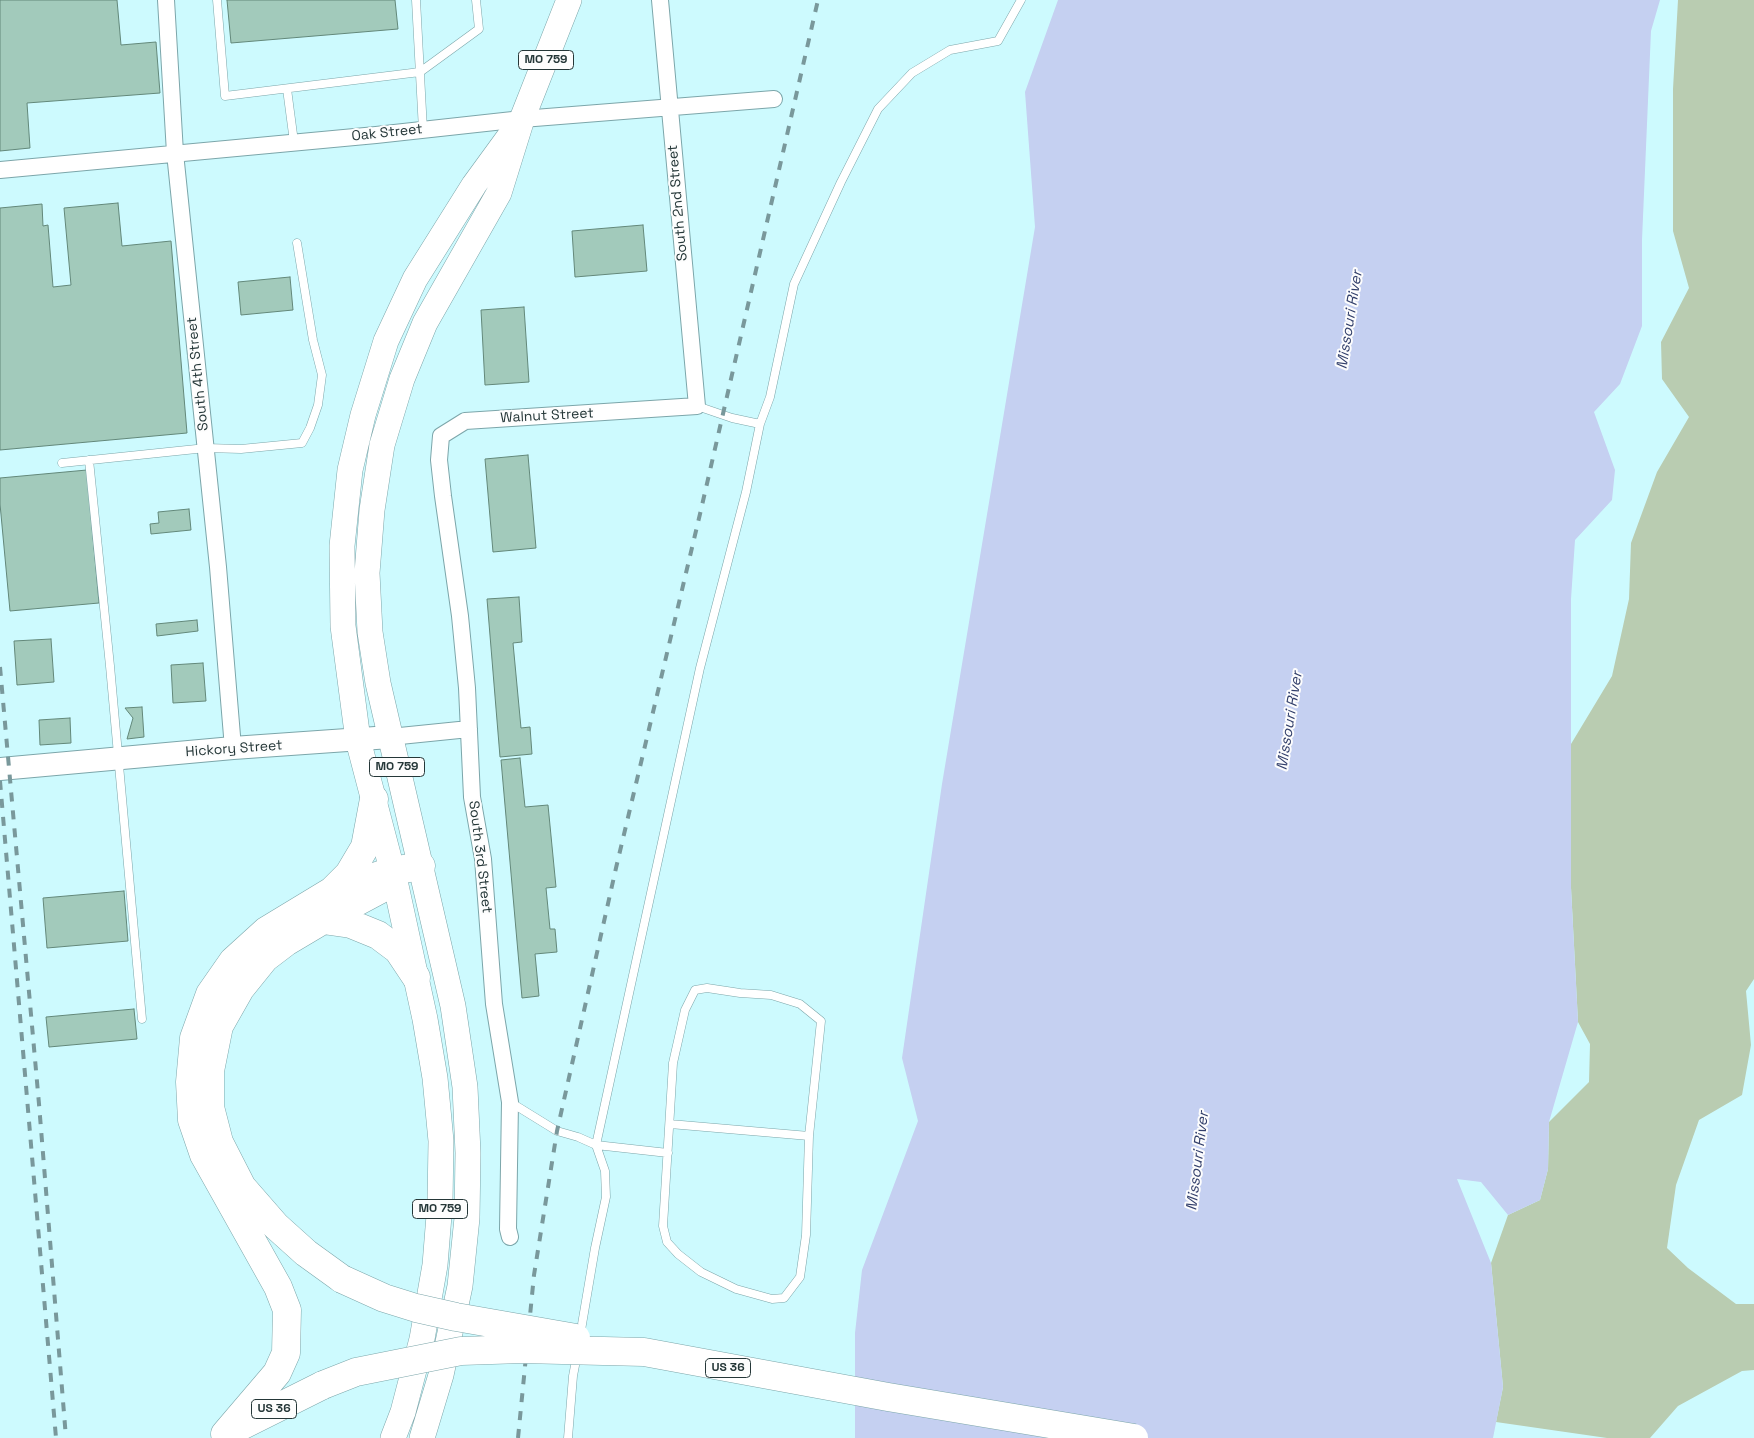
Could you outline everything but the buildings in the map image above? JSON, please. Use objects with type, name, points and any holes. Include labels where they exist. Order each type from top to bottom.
[{"type":"highway","points":[[221,1436],[277,1373],[286,1353],[287,1310],[278,1287],[204,1156],[192,1120],[190,1082],[194,1038],[210,994],[233,961],[266,931],[332,891],[349,874],[365,847],[374,799]]},
{"type":"highway","points":[[332,891],[394,876],[421,866]]},
{"type":"highway","points":[[394,876],[286,942],[265,958],[240,989],[219,1026],[210,1071],[210,1107],[219,1142],[242,1187],[276,1226],[306,1253],[342,1279],[384,1298],[416,1308],[456,1317],[544,1331],[644,1352]]},
{"type":"highway","points":[[323,920],[351,924],[378,935],[398,950],[416,977]]},
{"type":"highway","name":"US 36","points":[[221,1436],[323,1385],[356,1372],[461,1351],[522,1349],[644,1352],[1134,1438]]},
{"type":"main road","name":"MO 759","points":[[422,1438],[441,1375],[460,1286],[467,1218],[468,1153],[465,1087],[453,1006],[378,683],[370,632],[367,573],[372,510],[382,445],[402,379],[425,323],[499,193],[522,119],[569,0]]},
{"type":"main road","name":"MO 759","points":[[393,1438],[403,1412],[422,1339],[435,1265],[442,1141],[435,1078],[416,977],[394,876],[358,740],[343,626],[342,546],[350,470],[363,415],[386,342],[415,279],[474,185],[522,119]]},
{"type":"street","name":"South 4th Street","points":[[166,0],[175,153],[218,567],[233,748]]},
{"type":"street","name":"South 2nd Street","points":[[660,0],[697,406]]},
{"type":"street","name":"Oak Street","points":[[0,170],[522,119],[774,99]]},
{"type":"street","name":"Walnut Street","points":[[441,477],[441,436],[465,421],[697,406]]},
{"type":"street","name":"South 3rd Street","points":[[441,477],[449,550],[460,616],[467,688],[472,797],[483,859],[494,1004],[510,1102],[508,1229],[510,1237]]},
{"type":"street","name":"Hickory Street","points":[[0,769],[233,748],[358,740],[469,729]]},
{"type":"lane","points":[[218,0],[225,96],[420,72],[478,29],[476,0]]},
{"type":"lane","points":[[416,0],[423,130]]},
{"type":"lane","points":[[568,1438],[573,1376],[595,1248],[606,1197],[605,1171],[596,1145],[700,668],[746,492],[760,424],[770,397],[794,284],[841,182],[878,109],[912,73],[950,50],[998,41],[1020,0]]},
{"type":"lane","points":[[286,89],[294,142]]},
{"type":"lane","points":[[62,463],[206,448],[240,449],[302,443],[310,428],[318,405],[322,375],[313,340],[297,242]]},
{"type":"lane","points":[[697,406],[732,418],[760,424]]},
{"type":"lane","points":[[89,460],[119,758],[142,1019]]},
{"type":"lane","points":[[707,988],[740,994],[771,995],[800,1004],[821,1021],[809,1136],[806,1235],[800,1277],[784,1298],[772,1299],[736,1289],[701,1272],[678,1254],[667,1242],[663,1226],[673,1063],[685,1010],[695,990],[707,988]]},
{"type":"lane","points":[[510,1102],[557,1131],[596,1145],[668,1153]]},
{"type":"lane","points":[[670,1124],[809,1136]]},
{"type":"green space","points":[[1678,0],[1754,0],[1754,979],[1746,991],[1751,1045],[1742,1095],[1699,1120],[1676,1185],[1667,1248],[1688,1268],[1736,1304],[1754,1304],[1754,1370],[1742,1371],[1678,1406],[1650,1438],[1607,1438],[1496,1422],[1503,1387],[1491,1263],[1508,1215],[1540,1200],[1548,1169],[1549,1122],[1589,1082],[1590,1044],[1578,1022],[1571,888],[1571,744],[1612,676],[1629,599],[1631,543],[1657,472],[1689,417],[1662,379],[1661,342],[1689,288],[1673,231],[1673,89]]},
{"type":"water","name":"Missouri River","points":[[1058,0],[1660,0],[1651,31],[1642,240],[1642,326],[1620,384],[1594,412],[1615,470],[1612,500],[1575,540],[1571,599],[1571,888],[1578,1022],[1549,1122],[1548,1169],[1540,1200],[1508,1215],[1481,1182],[1457,1179],[1491,1263],[1503,1387],[1493,1438],[855,1438],[855,1333],[862,1270],[918,1121],[902,1058],[942,784],[1035,227],[1025,92]]},
{"type":"railway","points":[[518,1438],[534,1275],[557,1131],[616,868],[700,514],[818,0]]},
{"type":"railway","points":[[0,667],[39,1104],[66,1438]]},
{"type":"railway","points":[[0,781],[56,1438]]}]
